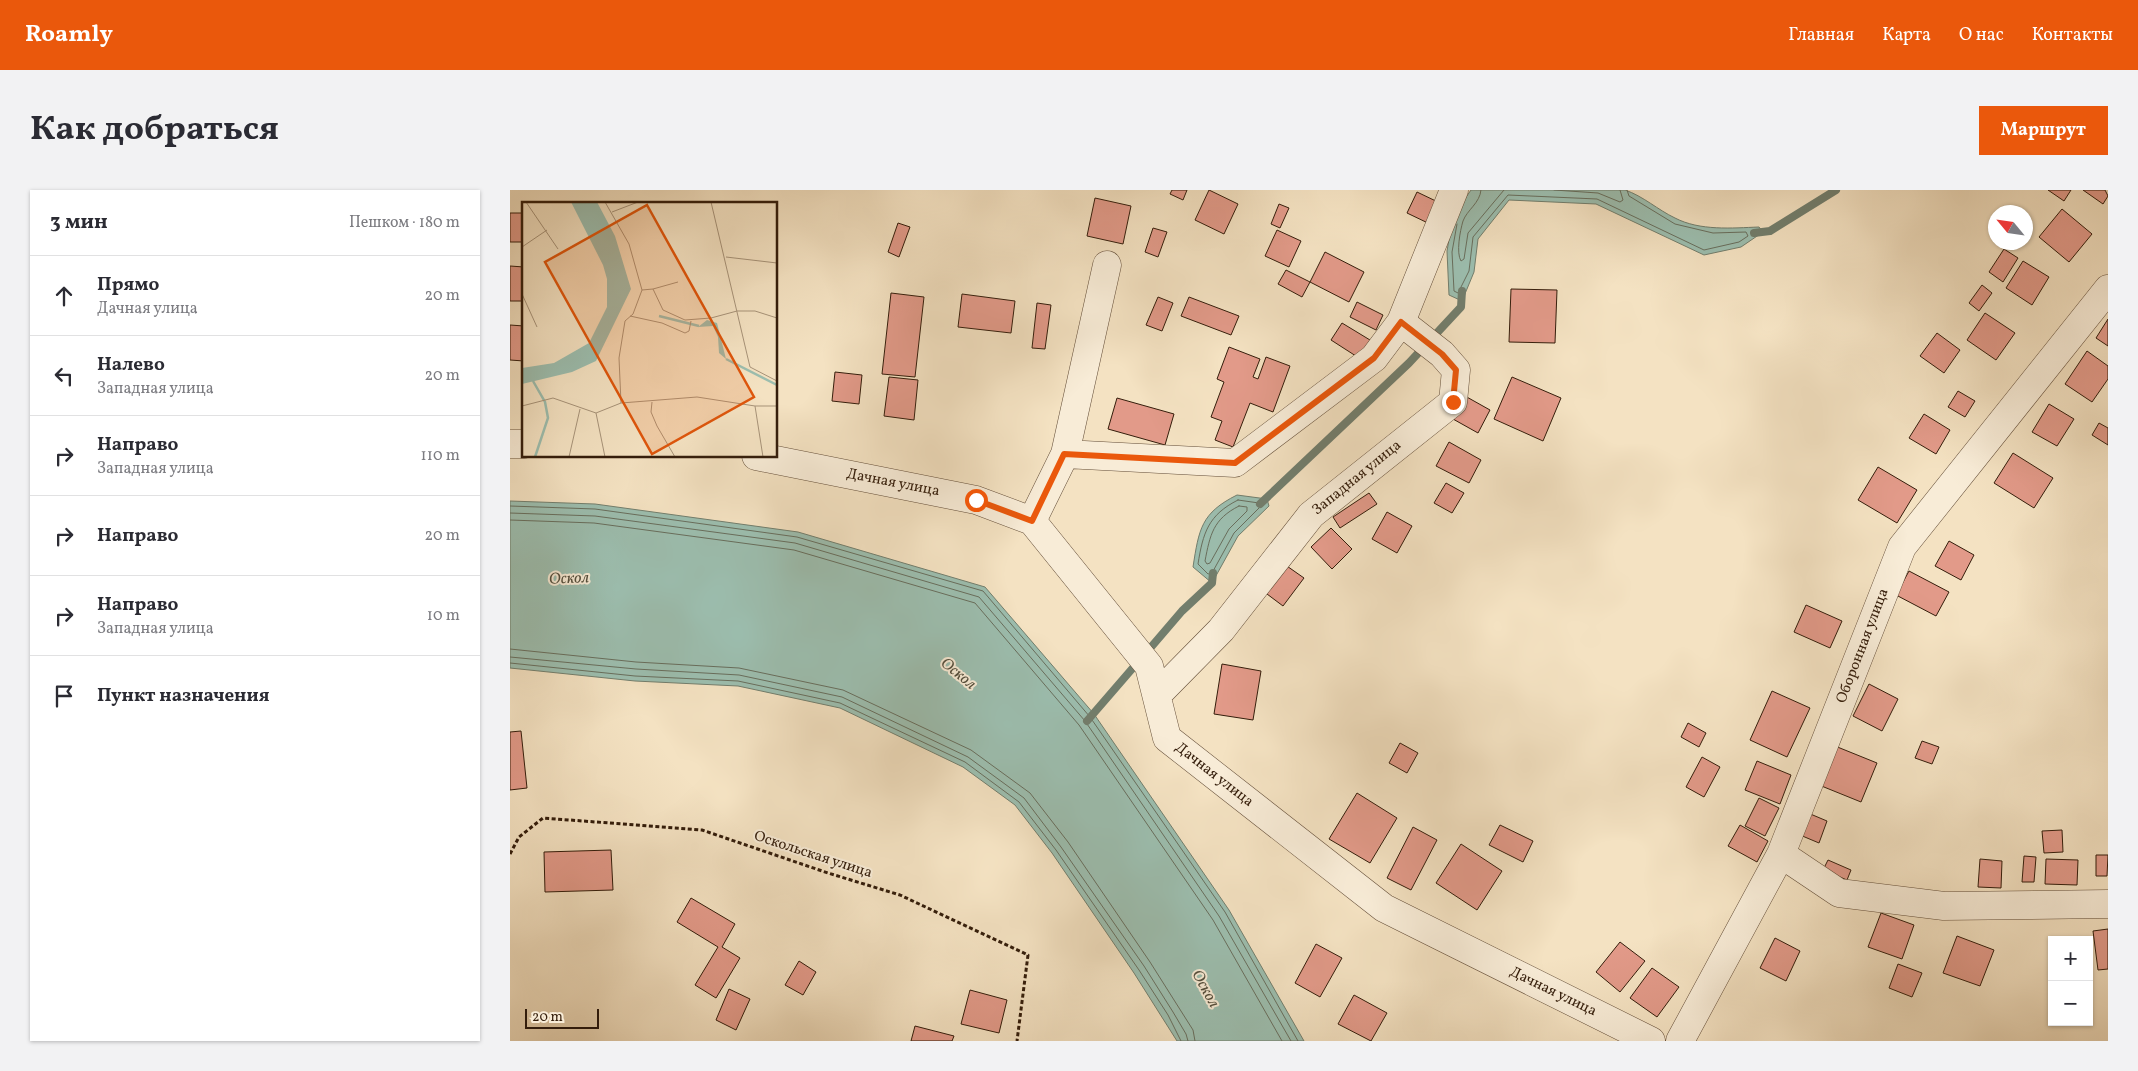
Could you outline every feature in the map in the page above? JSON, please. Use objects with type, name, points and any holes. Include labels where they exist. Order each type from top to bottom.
[{"type":"street","points":[[1064,454],[1235,463],[1410,331],[1454,190]]},
{"type":"street","points":[[1032,521],[1064,454],[1107,265]]},
{"type":"street","name":"Оборонная улица","points":[[1680,1041],[1781,854],[1902,547],[2108,289]]},
{"type":"street","name":"Западная улица","points":[[1158,694],[1221,630],[1311,515],[1453,402],[1456,370],[1442,354],[1410,331]]},
{"type":"street","name":"Дачная улица","points":[[766,458],[976,500],[1032,521],[1141,656],[1158,694],[1167,738],[1384,908],[1652,1041]]},
{"type":"street","points":[[1781,854],[1838,893],[1944,906],[2108,904]]},
{"type":"path","name":"Оскольская улица","points":[[510,854],[519,836],[543,818],[702,830],[828,874],[900,895],[1028,954],[1016,1041]]},
{"type":"water","points":[[1471,190],[1625,190],[1685,222],[1716,228],[1759,227],[1763,232],[1741,247],[1704,255],[1596,204],[1509,200],[1478,239],[1474,272],[1462,301],[1449,295],[1447,251],[1453,216]]},
{"type":"water","points":[[1237,495],[1267,499],[1269,506],[1238,536],[1212,583],[1193,567],[1197,542],[1204,523],[1209,516],[1216,508]]},
{"type":"water","name":"Оскол","points":[[510,501],[595,504],[798,532],[985,587],[1094,714],[1229,910],[1304,1041],[1177,1041],[1134,973],[1052,853],[1015,805],[963,767],[840,708],[738,686],[635,681],[510,668]]},
{"type":"building","points":[[1172,190],[1187,190],[1183,200],[1170,194]]},
{"type":"building","points":[[1209,190],[1238,204],[1224,234],[1195,220]]},
{"type":"building","points":[[2048,190],[2071,190],[2064,201]]},
{"type":"building","points":[[2083,190],[2105,190],[2108,196],[2103,204]]},
{"type":"building","points":[[1417,192],[1440,203],[1430,224],[1407,213]]},
{"type":"building","points":[[1095,198],[1131,206],[1123,244],[1087,236]]},
{"type":"building","points":[[1279,204],[1289,208],[1280,228],[1271,224]]},
{"type":"building","points":[[2062,209],[2092,234],[2069,262],[2039,237]]},
{"type":"building","points":[[510,213],[522,213],[522,242],[510,242]]},
{"type":"building","points":[[898,223],[910,227],[899,257],[888,252]]},
{"type":"building","points":[[1153,228],[1167,232],[1158,257],[1145,252]]},
{"type":"building","points":[[1277,230],[1301,241],[1289,267],[1265,256]]},
{"type":"building","points":[[2003,250],[2018,258],[2003,282],[1989,272]]},
{"type":"building","points":[[1325,252],[1364,272],[1349,302],[1310,282]]},
{"type":"building","points":[[2023,261],[2049,277],[2032,305],[2006,288]]},
{"type":"building","points":[[510,266],[522,267],[522,301],[510,301]]},
{"type":"building","points":[[1286,270],[1310,282],[1302,297],[1278,284]]},
{"type":"building","points":[[1982,285],[1992,293],[1979,311],[1969,303]]},
{"type":"building","points":[[1511,289],[1557,290],[1555,343],[1509,342]]},
{"type":"building","points":[[891,293],[924,297],[915,377],[882,374]]},
{"type":"building","points":[[962,294],[1015,301],[1011,333],[958,327]]},
{"type":"building","points":[[1158,297],[1173,303],[1162,331],[1146,325]]},
{"type":"building","points":[[1189,297],[1239,316],[1231,335],[1181,316]]},
{"type":"building","points":[[1357,302],[1383,315],[1376,330],[1350,317]]},
{"type":"building","points":[[1037,303],[1051,305],[1045,349],[1032,348]]},
{"type":"building","points":[[1985,313],[2015,333],[1996,360],[1967,340]]},
{"type":"building","points":[[2108,319],[2108,346],[2096,338]]},
{"type":"building","points":[[1342,323],[1370,340],[1359,358],[1331,340]]},
{"type":"building","points":[[510,325],[522,326],[522,361],[510,360]]},
{"type":"building","points":[[1937,333],[1960,350],[1944,373],[1920,356]]},
{"type":"building","points":[[1229,347],[1260,359],[1253,377],[1258,379],[1266,357],[1290,366],[1273,412],[1250,403],[1233,447],[1215,440],[1222,421],[1211,417],[1224,382],[1217,379]]},
{"type":"building","points":[[2087,351],[2108,366],[2108,379],[2092,402],[2065,384]]},
{"type":"building","points":[[835,372],[862,375],[859,404],[832,401]]},
{"type":"building","points":[[889,377],[918,380],[914,420],[884,416]]},
{"type":"building","points":[[1512,377],[1561,398],[1543,441],[1494,419]]},
{"type":"building","points":[[1958,391],[1975,401],[1965,417],[1948,407]]},
{"type":"building","points":[[1465,396],[1490,410],[1478,433],[1453,419]]},
{"type":"building","points":[[1117,398],[1174,414],[1165,445],[1108,429]]},
{"type":"building","points":[[2049,404],[2074,419],[2057,446],[2032,432]]},
{"type":"building","points":[[1924,414],[1950,430],[1936,454],[1909,438]]},
{"type":"building","points":[[2099,423],[2108,428],[2108,445],[2092,435]]},
{"type":"building","points":[[1449,442],[1481,460],[1469,483],[1436,466]]},
{"type":"building","points":[[2013,453],[2053,478],[2034,508],[1994,483]]},
{"type":"building","points":[[1878,467],[1917,490],[1897,523],[1858,500]]},
{"type":"building","points":[[1446,483],[1464,493],[1452,513],[1434,503]]},
{"type":"building","points":[[1369,493],[1377,504],[1340,528],[1333,517]]},
{"type":"building","points":[[1387,512],[1412,526],[1397,553],[1372,539]]},
{"type":"building","points":[[1331,528],[1352,549],[1332,569],[1311,547]]},
{"type":"building","points":[[1949,541],[1974,555],[1961,580],[1935,566]]},
{"type":"building","points":[[1284,564],[1304,578],[1283,606],[1263,591]]},
{"type":"building","points":[[1909,571],[1949,592],[1936,616],[1896,595]]},
{"type":"building","points":[[1806,605],[1842,621],[1830,648],[1794,632]]},
{"type":"building","points":[[1222,664],[1261,671],[1253,720],[1214,714]]},
{"type":"building","points":[[1869,684],[1898,699],[1882,731],[1853,716]]},
{"type":"building","points":[[1772,691],[1810,708],[1787,757],[1750,740]]},
{"type":"building","points":[[1688,723],[1706,733],[1699,747],[1681,737]]},
{"type":"building","points":[[521,731],[527,788],[510,790],[510,732]]},
{"type":"building","points":[[1922,741],[1939,747],[1932,764],[1915,758]]},
{"type":"building","points":[[1400,743],[1418,753],[1407,773],[1389,763]]},
{"type":"building","points":[[1835,746],[1877,763],[1861,802],[1819,785]]},
{"type":"building","points":[[1702,757],[1720,767],[1704,797],[1686,787]]},
{"type":"building","points":[[1757,761],[1791,775],[1780,804],[1745,790]]},
{"type":"building","points":[[1357,793],[1397,818],[1370,863],[1329,839]]},
{"type":"building","points":[[1759,798],[1779,808],[1765,836],[1745,826]]},
{"type":"building","points":[[1808,813],[1827,821],[1819,843],[1800,835]]},
{"type":"building","points":[[1500,825],[1533,841],[1523,862],[1489,845]]},
{"type":"building","points":[[1740,825],[1768,841],[1757,862],[1728,846]]},
{"type":"building","points":[[1413,827],[1437,840],[1411,890],[1387,878]]},
{"type":"building","points":[[2062,830],[2063,852],[2044,853],[2042,831]]},
{"type":"building","points":[[1461,844],[1502,871],[1477,910],[1436,883]]},
{"type":"building","points":[[611,850],[613,890],[545,892],[544,852]]},
{"type":"building","points":[[2096,855],[2108,855],[2107,876],[2096,876]]},
{"type":"building","points":[[2024,856],[2036,857],[2034,882],[2022,882]]},
{"type":"building","points":[[1980,859],[2002,861],[2001,888],[1978,887]]},
{"type":"building","points":[[2046,859],[2078,860],[2077,885],[2045,884]]},
{"type":"building","points":[[1828,860],[1851,870],[1847,880],[1823,870]]},
{"type":"building","points":[[691,898],[735,924],[722,947],[740,958],[716,998],[695,985],[718,947],[677,922]]},
{"type":"building","points":[[1881,913],[1914,925],[1902,959],[1868,947]]},
{"type":"building","points":[[2108,929],[2108,969],[2098,970],[2093,931]]},
{"type":"building","points":[[1957,936],[1994,950],[1980,986],[1943,973]]},
{"type":"building","points":[[1775,938],[1800,951],[1786,981],[1760,968]]},
{"type":"building","points":[[1620,942],[1645,961],[1620,992],[1596,972]]},
{"type":"building","points":[[1316,944],[1342,958],[1320,997],[1295,983]]},
{"type":"building","points":[[799,961],[816,972],[803,995],[785,985]]},
{"type":"building","points":[[1898,964],[1922,973],[1912,997],[1889,988]]},
{"type":"building","points":[[1652,968],[1679,987],[1657,1017],[1630,998]]},
{"type":"building","points":[[729,989],[750,999],[736,1030],[716,1020]]},
{"type":"building","points":[[970,990],[1007,1000],[999,1033],[961,1024]]},
{"type":"building","points":[[1354,995],[1387,1013],[1371,1041],[1338,1024]]},
{"type":"building","points":[[915,1026],[954,1036],[952,1041],[911,1041]]},
{"type":"waterway","points":[[1754,233],[1770,231],[1836,190]]},
{"type":"waterway","points":[[1260,504],[1409,363],[1461,307],[1462,291]]},
{"type":"waterway","points":[[1146,653],[1182,611],[1212,583],[1213,573]]},
{"type":"waterway","points":[[1087,721],[1138,662]]},
{"type":"route","points":[[976,500],[1032,521],[1064,454],[1235,463],[1374,358],[1401,322],[1420,339],[1442,354],[1456,370],[1453,402]]}]
